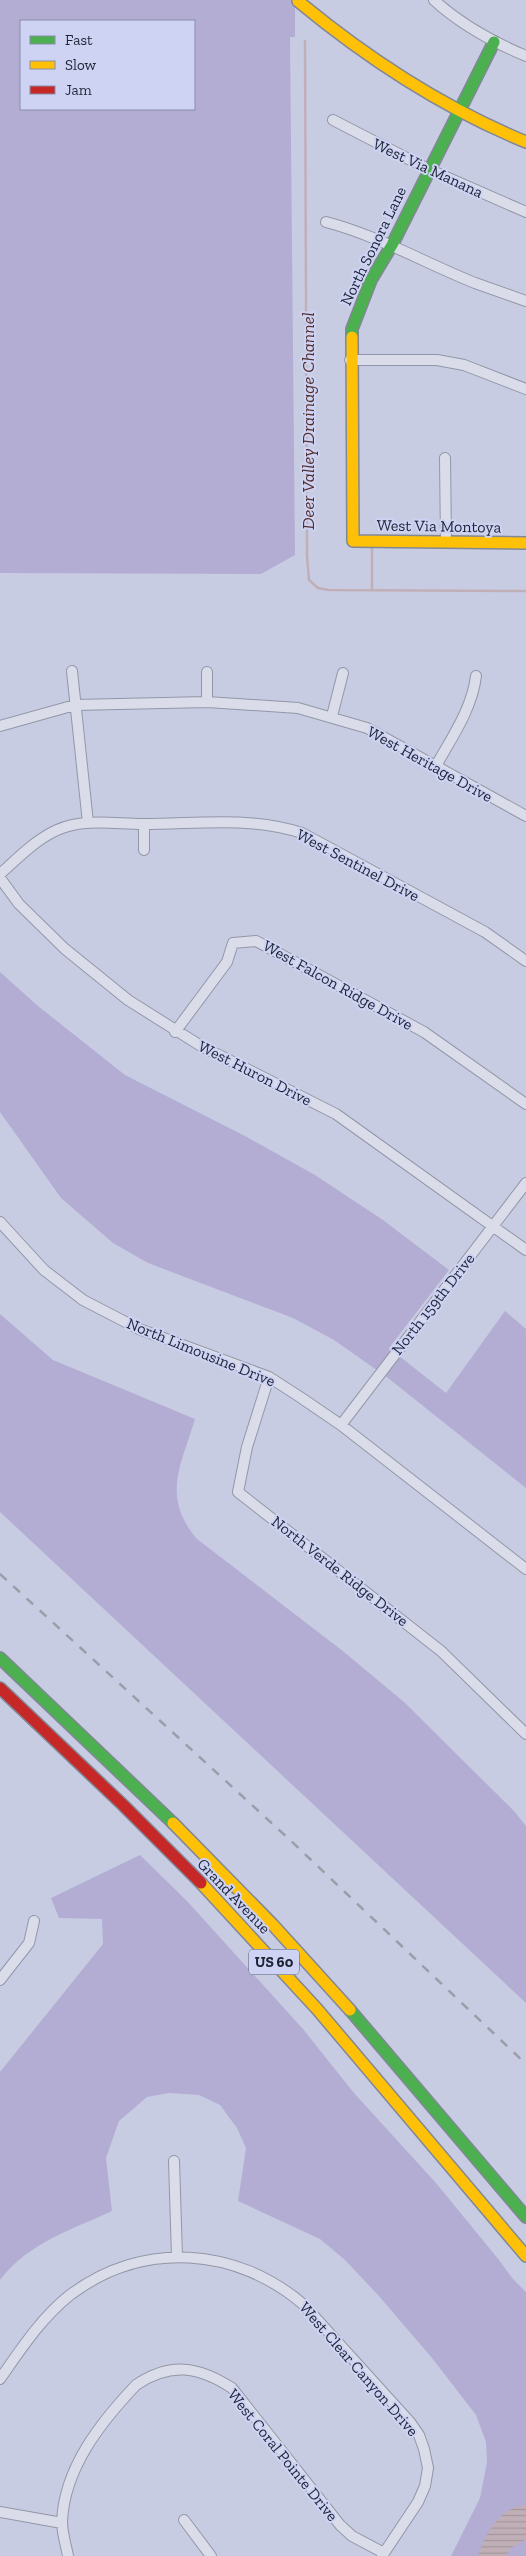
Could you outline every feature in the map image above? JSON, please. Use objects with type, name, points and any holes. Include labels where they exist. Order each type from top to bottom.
[{"type":"main road","points":[[298,1],[359,50],[457,113],[526,142]]},
{"type":"main road","name":"North Sonora Lane","points":[[352,541],[350,360],[352,329],[371,280],[392,245],[428,169],[494,42]]},
{"type":"main road","name":"West Via Montoya","points":[[352,541],[526,544]]},
{"type":"main road","name":"Grand Avenue","points":[[0,1658],[136,1785],[274,1926],[526,2217]]},
{"type":"main road","name":"Grand Avenue","points":[[0,1688],[130,1814],[264,1950],[317,2009],[526,2256]]},
{"type":"street","points":[[434,0],[444,10],[494,42],[526,56]]},
{"type":"street","name":"West Via Manana","points":[[333,120],[428,169],[526,212]]},
{"type":"street","points":[[326,222],[392,245],[475,282],[526,301]]},
{"type":"street","points":[[350,360],[437,360],[464,365],[526,389]]},
{"type":"street","points":[[445,458],[446,542]]},
{"type":"street","points":[[72,671],[88,822]]},
{"type":"street","points":[[207,702],[208,672]]},
{"type":"street","points":[[332,716],[343,673]]},
{"type":"street","points":[[436,766],[463,717],[474,689],[476,676]]},
{"type":"street","name":"West Heritage Drive","points":[[0,726],[76,705],[207,702],[298,708],[332,716],[368,728],[526,816]]},
{"type":"street","name":"West Sentinel Drive","points":[[0,874],[40,839],[58,829],[88,822],[275,824],[302,833],[485,932],[526,961]]},
{"type":"street","points":[[144,824],[144,850]]},
{"type":"street","name":"West Huron Drive","points":[[0,878],[19,904],[65,949],[128,1000],[176,1032],[336,1114],[494,1225],[526,1250]]},
{"type":"street","name":"West Falcon Ridge Drive","points":[[176,1032],[227,962],[233,943],[256,941],[424,1032],[526,1104]]},
{"type":"street","name":"North 159th Drive","points":[[341,1425],[526,1183]]},
{"type":"street","name":"North Limousine Drive","points":[[0,1222],[44,1270],[83,1300],[139,1329],[270,1377],[341,1425],[526,1569]]},
{"type":"street","name":"North Verde Ridge Drive","points":[[270,1377],[247,1447],[238,1492],[441,1651],[526,1734]]},
{"type":"street","points":[[0,1980],[29,1943],[34,1921]]},
{"type":"street","points":[[174,2161],[178,2257]]},
{"type":"street","name":"West Clear Canyon Drive","points":[[0,2379],[33,2332],[55,2309],[90,2282],[122,2268],[151,2260],[178,2257],[203,2258],[228,2263],[250,2271],[289,2292],[304,2305],[419,2434],[428,2468],[425,2486],[418,2502],[383,2554]]},
{"type":"street","name":"West Coral Pointe Drive","points":[[68,2556],[62,2523],[69,2486],[84,2451],[128,2392],[147,2377],[178,2369],[207,2373],[232,2388],[340,2526],[352,2536],[383,2554]]},
{"type":"street","points":[[0,2512],[62,2523]]},
{"type":"street","points":[[184,2520],[211,2556]]},
{"type":"shaded area","points":[[0,0],[295,0],[295,37],[290,37],[295,555],[261,574],[0,573]]},
{"type":"shaded area","points":[[0,972],[38,1006],[125,1075],[245,1136],[315,1175],[383,1220],[449,1270],[389,1348],[446,1393],[505,1311],[526,1329],[526,1488],[388,1378],[334,1340],[293,1318],[148,1263],[113,1243],[61,1198],[0,1112]]},
{"type":"shaded area","points":[[0,1314],[53,1360],[195,1419],[180,1466],[177,1480],[177,1495],[186,1523],[197,1539],[344,1652],[404,1702],[515,1812],[526,1826],[526,2003],[0,1512]]},
{"type":"shaded area","points":[[140,1855],[187,1901],[303,2029],[354,2093],[436,2183],[513,2279],[526,2292],[526,2556],[451,2556],[480,2498],[487,2462],[486,2442],[476,2415],[432,2358],[345,2260],[320,2239],[238,2201],[246,2148],[237,2128],[220,2105],[199,2095],[169,2093],[147,2097],[119,2121],[106,2158],[112,2211],[66,2231],[37,2247],[11,2267],[0,2280],[0,2072],[103,1944],[102,1919],[59,1918],[51,1898]]},
{"type":"shaded area","points":[[526,2505],[526,2539],[511,2548],[506,2556],[478,2556],[489,2531],[501,2516],[517,2507]]},
{"type":"waterway","name":"Deer Valley Drainage Channel","points":[[305,41],[307,556],[309,580],[318,588],[329,590],[526,591]]},
{"type":"waterway","points":[[372,548],[372,589]]},
{"type":"railway","points":[[0,1574],[289,1839],[526,2064]]},
{"type":"traffic: fast","points":[[352,337],[352,329],[371,280],[392,245],[494,42]]},
{"type":"traffic: fast","points":[[0,1658],[173,1823]]},
{"type":"traffic: fast","points":[[350,2010],[526,2217]]},
{"type":"traffic: slow","points":[[298,1],[351,43],[406,80],[464,113],[526,142]]},
{"type":"traffic: slow","points":[[352,337],[353,541],[526,543]]},
{"type":"traffic: slow","points":[[173,1823],[273,1925],[350,2010]]},
{"type":"traffic: slow","points":[[201,1883],[317,2009],[526,2256]]},
{"type":"traffic: jam","points":[[0,1688],[123,1805],[201,1883]]}]
